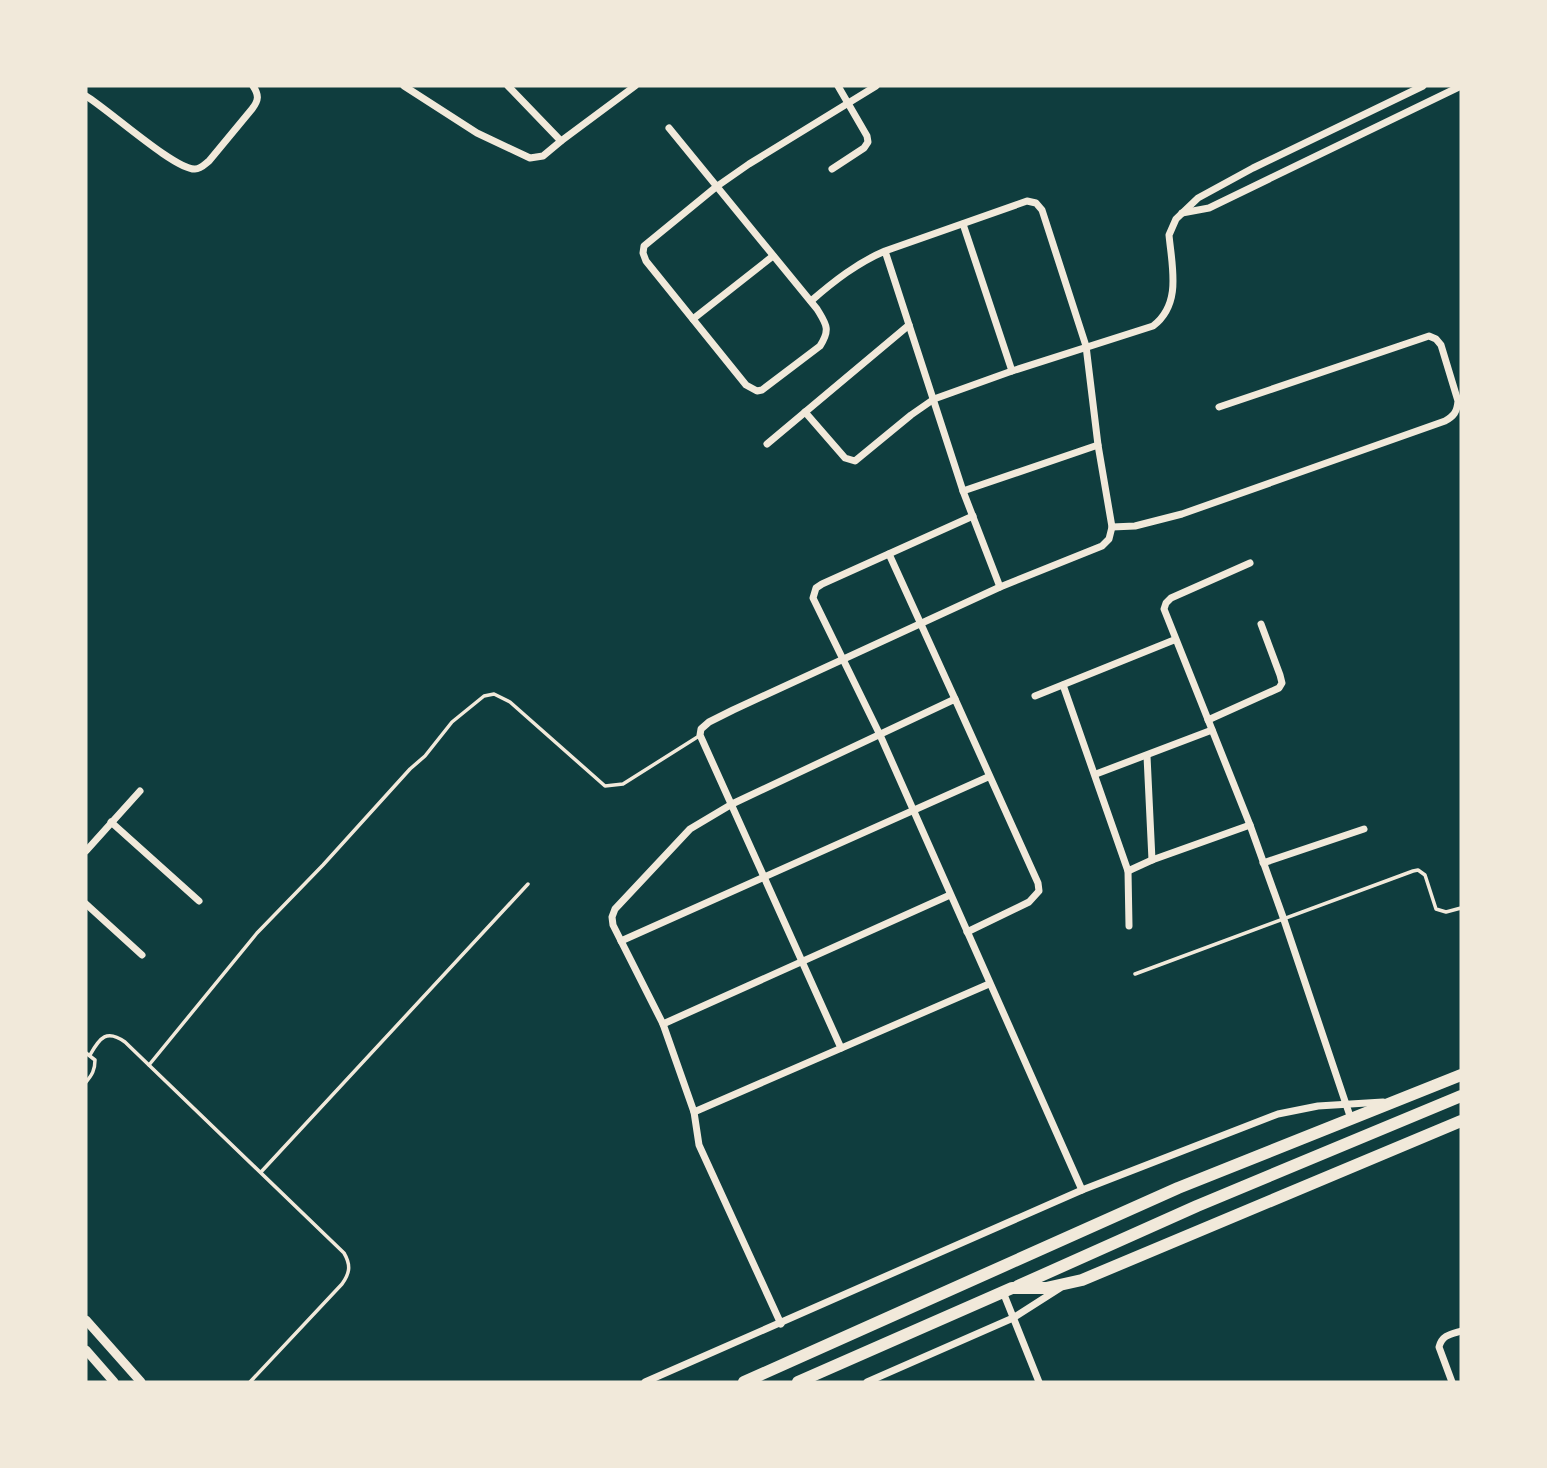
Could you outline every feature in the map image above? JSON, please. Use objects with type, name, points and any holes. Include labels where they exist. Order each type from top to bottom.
[{"type":"highway","points":[[744,1382],[1178,1188],[1461,1075]]},
{"type":"highway","points":[[799,1382],[1197,1206],[1461,1096]]},
{"type":"highway","points":[[1008,1290],[1063,1286],[1105,1271],[1461,1121]]},
{"type":"street","points":[[86,96],[172,162],[193,170],[209,161],[253,109],[258,94],[253,86]]},
{"type":"street","points":[[404,86],[477,133],[530,158],[544,156],[635,86]]},
{"type":"street","points":[[508,86],[561,141]]},
{"type":"street","points":[[832,169],[864,148],[868,142],[838,86]]},
{"type":"street","points":[[669,128],[716,187],[810,301],[826,323],[827,335],[820,346],[762,390],[757,391],[746,385],[646,261],[643,253],[645,246],[716,187],[749,164],[876,86]]},
{"type":"street","points":[[805,412],[845,458],[855,461],[934,399],[1086,346],[1153,326],[1163,319],[1174,290],[1169,235],[1176,219],[1198,198],[1253,168],[1423,86]]},
{"type":"street","points":[[1182,213],[1209,208],[1461,86]]},
{"type":"street","points":[[810,301],[846,272],[885,251],[1027,201],[1036,203],[1042,210],[1086,346],[1098,445],[1112,527],[1109,539],[1102,546],[920,622],[709,722],[701,729],[700,735],[841,1048]]},
{"type":"street","points":[[962,224],[1012,371]]},
{"type":"street","points":[[885,251],[963,491],[1000,587]]},
{"type":"street","points":[[693,319],[773,256]]},
{"type":"street","points":[[767,444],[909,325]]},
{"type":"street","points":[[1112,527],[1135,526],[1182,514],[1446,421],[1453,416],[1458,401],[1441,345],[1436,339],[1429,337],[1219,407]]},
{"type":"street","points":[[963,491],[1098,445]]},
{"type":"street","points":[[973,516],[822,584],[813,593],[813,598],[880,736],[1082,1189]]},
{"type":"street","points":[[889,554],[1038,883],[1039,891],[1028,902],[967,932]]},
{"type":"street","points":[[1250,563],[1171,598],[1164,609],[1264,863],[1351,1120]]},
{"type":"street","points":[[1208,720],[1279,688],[1282,683],[1261,624]]},
{"type":"street","points":[[1035,696],[1174,640]]},
{"type":"street","points":[[1063,685],[1128,871],[1129,926]]},
{"type":"street","points":[[781,1324],[699,1145],[694,1112],[663,1024],[613,925],[612,917],[615,909],[679,839],[706,818],[955,699]]},
{"type":"street","points":[[1096,774],[1212,730]]},
{"type":"street","points":[[1147,756],[1152,860]]},
{"type":"street","points":[[621,941],[988,777]]},
{"type":"street","points":[[86,851],[140,791]]},
{"type":"street","points":[[111,822],[199,901]]},
{"type":"street","points":[[1128,871],[1250,825]]},
{"type":"street","points":[[1264,863],[1364,829]]},
{"type":"street","points":[[663,1024],[950,895]]},
{"type":"street","points":[[86,904],[142,955]]},
{"type":"street","points":[[694,1112],[989,984]]},
{"type":"street","points":[[645,1382],[1082,1189],[1278,1115],[1345,1103],[1395,1102]]},
{"type":"street","points":[[867,1382],[1013,1318],[1063,1286]]},
{"type":"street","points":[[1008,1290],[1013,1318],[1039,1382]]},
{"type":"street","points":[[86,1320],[141,1382]]},
{"type":"street","points":[[1452,1382],[1439,1347],[1440,1341],[1461,1331]]},
{"type":"street","points":[[86,1350],[114,1382]]},
{"type":"lane","points":[[149,1065],[257,933],[425,756],[452,722],[484,696],[494,694],[510,702],[604,786],[622,785],[700,735]]},
{"type":"lane","points":[[1135,974],[1283,917],[1418,870],[1425,876],[1436,909],[1446,912],[1461,908]]},
{"type":"lane","points":[[261,1172],[528,884]]},
{"type":"lane","points":[[86,1082],[95,1066],[94,1060],[88,1054],[100,1040],[109,1035],[116,1036],[261,1172],[344,1253],[350,1263],[342,1284],[250,1382]]}]
